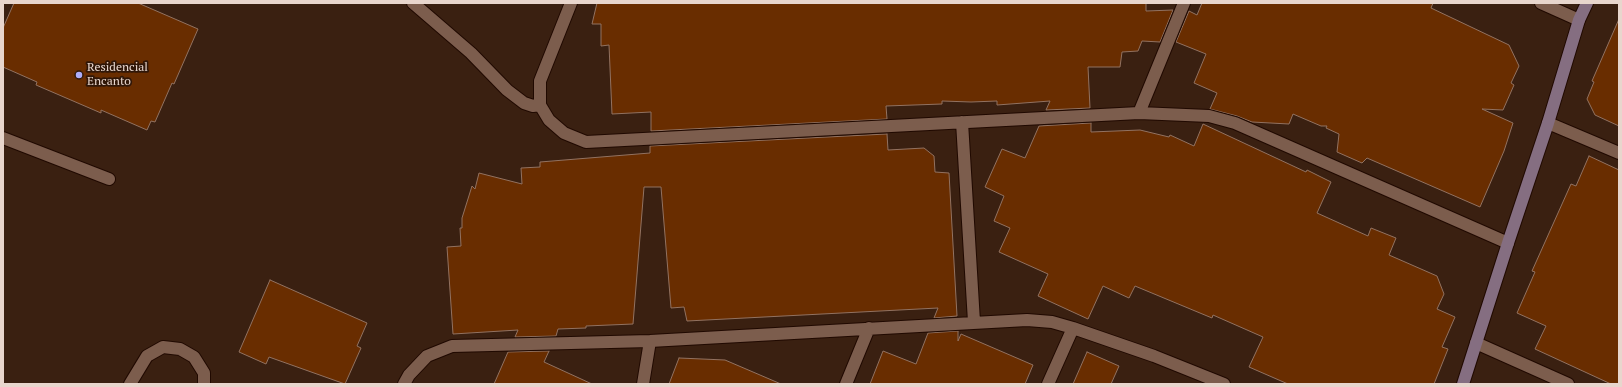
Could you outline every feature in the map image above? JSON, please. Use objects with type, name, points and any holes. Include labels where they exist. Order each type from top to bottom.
[{"type":"street","points":[[412,3],[471,53],[507,90],[524,102],[533,106],[540,105]]},
{"type":"street","points":[[571,3],[540,81],[540,105],[549,120],[564,133],[586,142],[1139,113],[1209,116],[1235,124],[1508,244]]},
{"type":"street","points":[[1139,113],[1184,3]]},
{"type":"street","points":[[1541,3],[1579,20]]},
{"type":"street","points":[[1464,384],[1548,123],[1579,20],[1587,3]]},
{"type":"street","points":[[962,122],[974,322]]},
{"type":"street","points":[[1548,123],[1619,153]]},
{"type":"street","points":[[3,138],[109,179]]},
{"type":"street","points":[[404,384],[409,375],[427,356],[452,346],[650,340],[1027,320],[1052,322],[1072,328],[1154,356],[1224,384]]},
{"type":"street","points":[[846,384],[869,328]]},
{"type":"street","points":[[1048,384],[1072,328]]},
{"type":"street","points":[[643,384],[650,340]]},
{"type":"street","points":[[1476,343],[1568,384]]},
{"type":"street","points":[[130,384],[147,356],[163,347],[180,349],[194,357],[204,374],[204,384]]},
{"type":"building","points":[[14,3],[138,3],[198,29],[174,84],[172,83],[155,122],[151,121],[147,130],[101,110],[101,113],[36,85],[37,82],[3,67],[3,28]]},
{"type":"building","points":[[597,3],[1146,3],[1146,11],[1173,10],[1160,42],[1142,41],[1138,51],[1122,52],[1120,67],[1088,67],[1090,108],[1046,110],[1050,101],[997,105],[997,101],[942,101],[942,104],[886,106],[887,119],[651,131],[651,112],[612,114],[609,45],[601,46],[601,24],[592,24]]},
{"type":"building","points":[[1202,3],[1433,3],[1431,8],[1509,45],[1519,66],[1511,83],[1514,85],[1503,110],[1482,109],[1513,123],[1504,151],[1480,207],[1367,158],[1362,163],[1337,152],[1339,134],[1326,128],[1327,126],[1321,126],[1293,114],[1289,124],[1252,122],[1237,116],[1210,109],[1217,93],[1194,83],[1206,54],[1176,42],[1189,11],[1197,15]]},
{"type":"building","points":[[1619,19],[1619,126],[1595,115],[1587,99],[1594,82],[1592,81]]},
{"type":"building","points":[[1091,123],[1091,132],[1140,130],[1169,137],[1170,135],[1194,146],[1203,124],[1306,172],[1307,170],[1331,182],[1317,213],[1368,236],[1371,228],[1396,238],[1389,255],[1437,276],[1444,294],[1437,309],[1455,317],[1442,347],[1448,349],[1434,384],[1288,384],[1249,367],[1263,337],[1213,315],[1212,318],[1135,286],[1129,298],[1103,286],[1088,319],[1038,296],[1048,274],[999,252],[1010,228],[994,221],[1004,196],[985,187],[1002,149],[1025,158],[1039,126]]},
{"type":"building","points":[[887,134],[888,150],[924,148],[934,156],[935,172],[949,173],[957,316],[934,318],[938,308],[687,321],[684,307],[671,308],[661,187],[644,187],[633,324],[558,329],[556,336],[515,337],[518,330],[453,334],[447,247],[461,246],[460,228],[462,228],[462,218],[472,186],[475,189],[479,173],[522,184],[521,168],[540,167],[540,162],[650,153],[650,146]]},
{"type":"building","points":[[1589,156],[1619,170],[1619,384],[1611,384],[1535,349],[1546,326],[1517,313],[1535,272],[1532,271],[1571,184],[1576,186]]},
{"type":"building","points":[[270,280],[367,323],[357,346],[361,348],[345,384],[269,357],[266,364],[239,352]]},
{"type":"building","points":[[958,331],[958,341],[961,334],[1033,365],[1025,384],[870,384],[883,351],[916,364],[928,333]]},
{"type":"building","points":[[549,351],[544,362],[592,384],[494,384],[508,352]]},
{"type":"building","points":[[1087,352],[1119,366],[1111,384],[1073,384]]},
{"type":"building","points":[[679,358],[725,360],[781,384],[669,384]]},
{"type":"place","name":"Residencial Encanto","points":[[79,75]]}]
